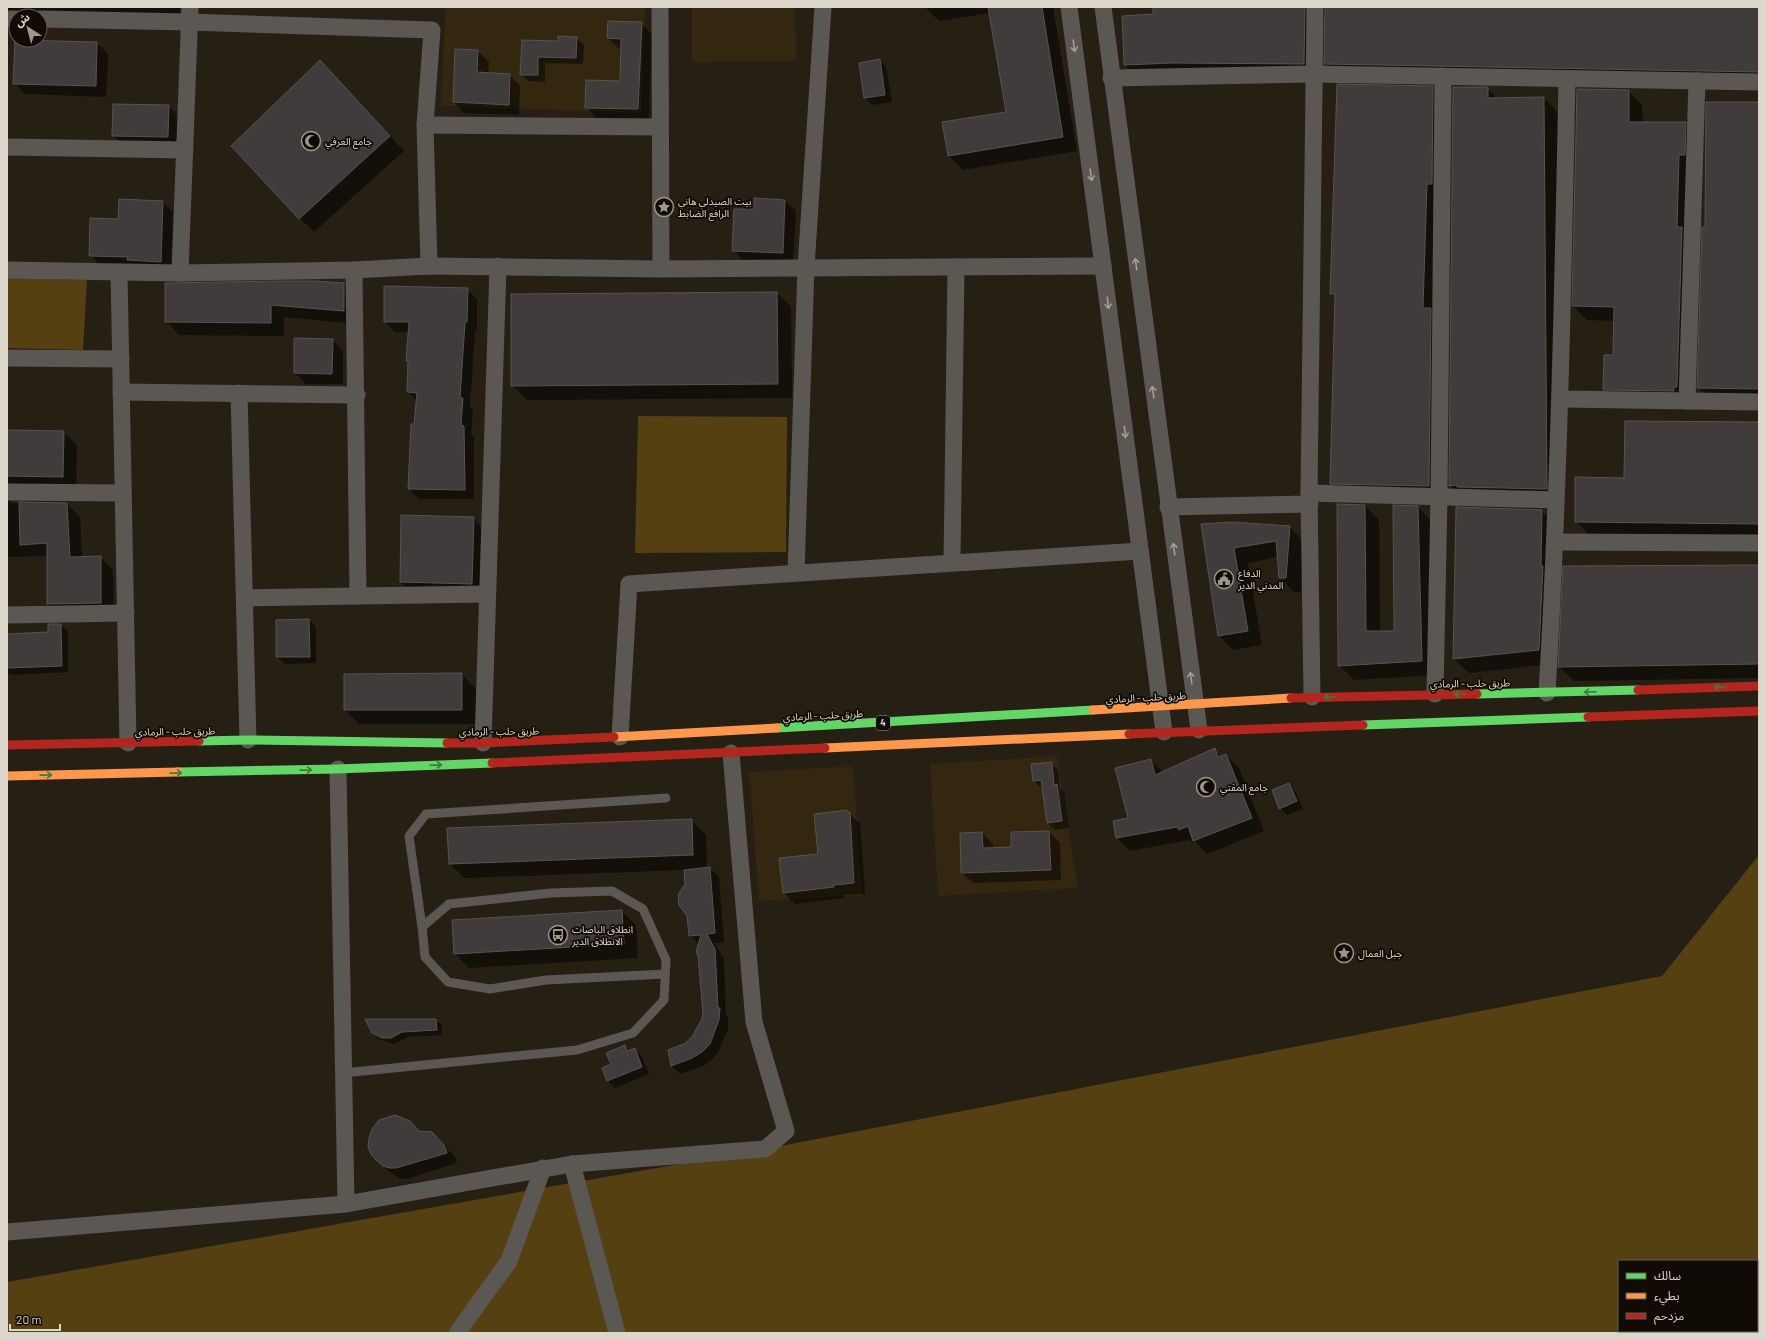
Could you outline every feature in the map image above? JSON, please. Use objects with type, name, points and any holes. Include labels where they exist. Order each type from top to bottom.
[{"type":"highway","name":"طريق حلب - الرمادي","points":[[7,745],[248,740],[484,743],[620,737],[1161,707],[1312,697],[1547,693],[1759,686]]},
{"type":"highway","points":[[7,776],[338,769],[731,753],[1198,730],[1759,711]]},
{"type":"street","points":[[660,7],[661,269]]},
{"type":"street","points":[[796,573],[806,267],[823,7]]},
{"type":"street","points":[[1069,7],[1164,732]]},
{"type":"street","points":[[1103,7],[1111,78],[1198,730]]},
{"type":"street","points":[[1312,697],[1310,498],[1313,74],[1315,7]]},
{"type":"street","points":[[48,20],[189,14],[432,30],[425,126],[429,266]]},
{"type":"street","points":[[180,273],[189,14]]},
{"type":"street","points":[[1111,78],[1313,74],[1759,82]]},
{"type":"street","points":[[1435,694],[1443,76]]},
{"type":"street","points":[[1547,693],[1556,542],[1555,500],[1561,399],[1567,79]]},
{"type":"street","points":[[1687,401],[1697,81]]},
{"type":"street","points":[[425,126],[660,127]]},
{"type":"street","points":[[7,147],[185,150]]},
{"type":"street","points":[[7,270],[180,273],[354,270],[429,266],[661,269],[1103,266]]},
{"type":"street","points":[[484,743],[487,594],[498,266]]},
{"type":"street","points":[[952,562],[956,267]]},
{"type":"street","points":[[354,270],[358,596]]},
{"type":"street","points":[[119,273],[128,743]]},
{"type":"street","points":[[7,358],[121,360]]},
{"type":"street","points":[[121,392],[356,395]]},
{"type":"street","points":[[239,393],[248,740]]},
{"type":"street","points":[[1561,399],[1759,402]]},
{"type":"street","points":[[7,492],[123,493]]},
{"type":"street","points":[[1168,507],[1310,498],[1438,497],[1555,500]]},
{"type":"street","points":[[1556,542],[1759,543]]},
{"type":"street","points":[[620,737],[629,584],[1140,551]]},
{"type":"street","points":[[245,598],[487,594]]},
{"type":"street","points":[[7,615],[126,613]]},
{"type":"street","points":[[7,1232],[346,1204],[572,1164],[764,1149],[786,1131],[754,1022],[731,753]]},
{"type":"street","points":[[338,769],[346,1204]]},
{"type":"street","points":[[572,1164],[617,1333]]},
{"type":"street","points":[[457,1333],[509,1261],[543,1168]]},
{"type":"lane","points":[[665,974],[546,980],[490,989],[448,982],[425,957],[409,836],[426,814],[666,798]]},
{"type":"lane","points":[[343,1073],[577,1050],[633,1033],[664,1000],[666,960],[643,909],[612,891],[551,893],[449,904],[422,927]]},
{"type":"shaded area","points":[[445,7],[645,7],[641,113],[441,106]]},
{"type":"shaded area","points":[[692,7],[795,7],[796,61],[692,62]]},
{"type":"shaded area","points":[[7,278],[87,280],[83,350],[7,348]]},
{"type":"shaded area","points":[[638,416],[787,417],[786,552],[635,553]]},
{"type":"shaded area","points":[[1057,756],[1078,888],[938,896],[930,764]]},
{"type":"shaded area","points":[[853,766],[862,895],[759,901],[749,772]]},
{"type":"shaded area","points":[[1759,855],[1759,1333],[7,1333],[7,1282],[765,1149],[1662,976]]},
{"type":"building","points":[[988,7],[1042,7],[1063,137],[948,156],[942,122],[1006,112]]},
{"type":"building","points":[[1153,7],[1305,7],[1304,64],[1172,63],[1124,65],[1122,16],[1153,14]]},
{"type":"building","points":[[1325,7],[1759,7],[1759,72],[1324,64]]},
{"type":"building","points":[[608,21],[642,22],[638,109],[585,108],[586,80],[620,81],[621,39],[607,38]]},
{"type":"building","points":[[558,36],[577,37],[576,58],[538,57],[538,75],[520,75],[522,40],[558,41]]},
{"type":"building","points":[[48,41],[97,42],[96,86],[13,84],[15,48],[48,48]]},
{"type":"building","points":[[455,49],[478,50],[477,72],[510,74],[509,105],[453,102]]},
{"type":"building","points":[[880,59],[885,95],[864,98],[859,63]]},
{"type":"building","name":"جامع العرفي","points":[[320,60],[390,136],[299,219],[231,146]]},
{"type":"building","points":[[1337,84],[1433,86],[1432,184],[1427,184],[1423,308],[1431,308],[1429,486],[1330,484],[1335,294],[1330,294]]},
{"type":"building","points":[[1453,87],[1488,87],[1488,98],[1544,97],[1547,489],[1457,487],[1457,485],[1449,486]]},
{"type":"building","points":[[1577,89],[1629,90],[1629,122],[1686,122],[1685,155],[1679,155],[1677,227],[1682,227],[1677,387],[1674,387],[1674,391],[1603,390],[1604,355],[1613,355],[1614,307],[1572,306]]},
{"type":"building","points":[[1706,102],[1759,102],[1759,389],[1697,388],[1702,227],[1705,227]]},
{"type":"building","points":[[113,104],[169,105],[168,137],[112,136]]},
{"type":"building","points":[[754,198],[785,200],[783,253],[732,251],[734,209],[754,209]]},
{"type":"building","points":[[119,199],[163,201],[161,262],[127,260],[128,257],[89,256],[90,218],[118,219]]},
{"type":"building","points":[[279,281],[344,283],[344,311],[271,305],[271,323],[165,322],[165,283]]},
{"type":"building","points":[[384,286],[468,288],[467,322],[465,322],[460,398],[463,398],[461,425],[464,426],[465,490],[408,489],[411,424],[414,424],[417,393],[407,392],[408,361],[406,361],[409,322],[384,322]]},
{"type":"building","points":[[777,292],[778,384],[511,386],[511,294]]},
{"type":"building","points":[[294,338],[333,339],[332,374],[294,373]]},
{"type":"building","points":[[1625,421],[1759,422],[1759,524],[1575,522],[1575,477],[1624,478]]},
{"type":"building","points":[[7,430],[64,431],[63,477],[7,476]]},
{"type":"building","points":[[19,502],[67,503],[70,557],[101,556],[101,603],[47,604],[47,543],[20,545]]},
{"type":"building","points":[[1337,504],[1365,505],[1366,631],[1394,631],[1393,505],[1418,506],[1422,661],[1338,666]]},
{"type":"building","points":[[1456,507],[1542,510],[1541,566],[1543,566],[1539,650],[1453,659]]},
{"type":"building","points":[[401,515],[474,517],[472,584],[400,582]]},
{"type":"building","points":[[1232,522],[1290,526],[1286,578],[1279,578],[1276,541],[1234,548],[1248,631],[1218,636],[1201,524]]},
{"type":"building","points":[[1759,565],[1759,664],[1558,667],[1563,566]]},
{"type":"building","points":[[309,619],[310,657],[276,657],[276,620]]},
{"type":"building","points":[[48,624],[61,624],[62,666],[7,668],[7,634],[48,632]]},
{"type":"building","points":[[462,673],[462,710],[344,710],[344,674]]},
{"type":"building","points":[[1215,748],[1218,757],[1226,754],[1252,818],[1193,841],[1188,826],[1179,830],[1177,827],[1116,838],[1113,821],[1128,818],[1115,768],[1151,759],[1155,775]]},
{"type":"building","points":[[1052,762],[1054,785],[1057,784],[1062,821],[1047,823],[1041,780],[1033,781],[1031,764]]},
{"type":"building","points":[[1289,783],[1297,801],[1279,809],[1272,790]]},
{"type":"building","points":[[847,810],[850,812],[854,883],[783,893],[779,858],[818,854],[814,814]]},
{"type":"building","points":[[692,819],[693,855],[449,864],[447,828]]},
{"type":"building","points":[[1049,831],[1051,870],[961,873],[960,833],[982,832],[983,848],[1011,847],[1011,832]]},
{"type":"building","points":[[710,867],[715,933],[707,934],[715,949],[718,1008],[720,1008],[719,1020],[710,1044],[702,1052],[692,1058],[671,1066],[668,1050],[684,1044],[692,1037],[702,1019],[703,1012],[698,956],[696,952],[701,935],[689,936],[687,916],[679,905],[678,895],[685,884],[684,870]]},
{"type":"building","points":[[622,910],[624,944],[454,954],[452,920]]},
{"type":"building","points":[[365,1019],[436,1019],[437,1030],[402,1032],[391,1038],[382,1038],[372,1033]]},
{"type":"building","points":[[625,1045],[627,1051],[635,1048],[642,1067],[607,1081],[602,1068],[611,1064],[606,1053]]},
{"type":"building","points":[[395,1115],[410,1121],[419,1131],[432,1132],[444,1145],[447,1153],[396,1168],[383,1166],[371,1154],[368,1147],[369,1138],[372,1129],[379,1120]]},
{"type":"traffic: fast","points":[[1477,694],[1638,690]]},
{"type":"traffic: fast","points":[[777,728],[1093,710]]},
{"type":"traffic: fast","points":[[1363,725],[1588,717]]},
{"type":"traffic: fast","points":[[199,741],[248,740],[447,743]]},
{"type":"traffic: fast","points":[[178,772],[338,769],[492,763]]},
{"type":"traffic: slow","points":[[1093,710],[1291,698]]},
{"type":"traffic: slow","points":[[614,737],[777,728]]},
{"type":"traffic: slow","points":[[825,748],[1129,734]]},
{"type":"traffic: slow","points":[[7,776],[178,772]]},
{"type":"traffic: jam","points":[[1638,690],[1759,686]]},
{"type":"traffic: jam","points":[[1291,698],[1477,694]]},
{"type":"traffic: jam","points":[[1588,717],[1759,711]]},
{"type":"traffic: jam","points":[[1129,734],[1363,725]]},
{"type":"traffic: jam","points":[[447,743],[483,743],[614,737]]},
{"type":"traffic: jam","points":[[7,745],[199,741]]},
{"type":"traffic: jam","points":[[492,763],[825,748]]},
{"type":"place","name":"جامع العرفي","points":[[311,141]]},
{"type":"place","name":"بيت الصيدلي هاني الرافع الضابط","points":[[664,207]]},
{"type":"place","name":"الدفاع المدني الدير","points":[[1224,579]]},
{"type":"place","name":"جامع المفتي","points":[[1206,787]]},
{"type":"place","name":"انطلاق الباصات الانطلاق الدير","points":[[558,935]]},
{"type":"place","name":"جبل العمال","points":[[1344,953]]}]
